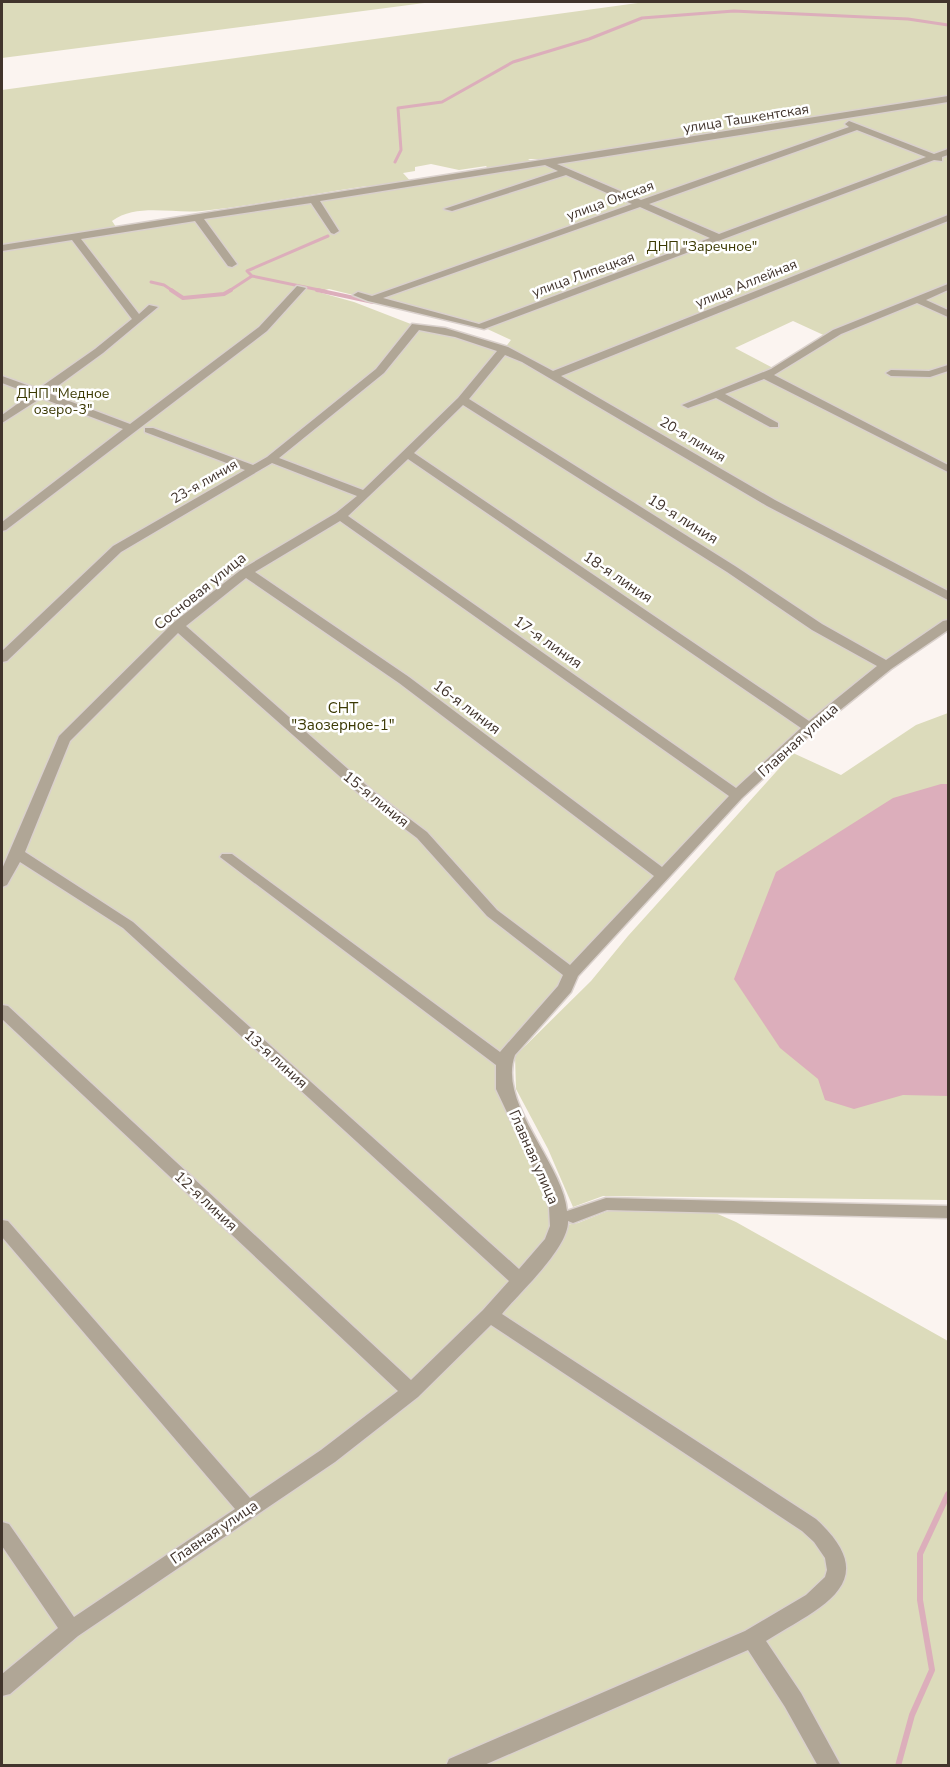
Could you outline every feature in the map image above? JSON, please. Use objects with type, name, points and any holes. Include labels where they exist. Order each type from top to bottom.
[{"type":"street","name":"улица Ташкентская","points":[[2,248],[948,99]]},
{"type":"street","points":[[832,117],[948,162]]},
{"type":"street","name":"улица Омская","points":[[372,299],[857,126]]},
{"type":"street","name":"улица Липецкая","points":[[358,295],[480,327],[948,152]]},
{"type":"street","points":[[544,163],[643,203],[719,238]]},
{"type":"street","points":[[449,209],[567,171]]},
{"type":"street","points":[[314,200],[334,231]]},
{"type":"street","points":[[197,217],[232,264]]},
{"type":"street","name":"улица Аллейная","points":[[554,375],[948,218]]},
{"type":"street","points":[[75,237],[138,320]]},
{"type":"street","points":[[688,405],[765,375],[837,333],[948,287]]},
{"type":"street","points":[[2,527],[263,328],[301,288]]},
{"type":"street","points":[[918,300],[948,314]]},
{"type":"street","points":[[2,420],[99,351],[153,307]]},
{"type":"street","name":"20-я линия","points":[[416,326],[453,332],[504,349],[554,375],[771,504],[948,596]]},
{"type":"street","name":"23-я линия","points":[[2,658],[117,549],[271,459],[380,371],[416,326]]},
{"type":"street","name":"Сосновая улица","points":[[2,882],[17,853],[64,738],[178,626],[246,572],[340,516],[365,495],[462,400],[504,349]]},
{"type":"street","points":[[891,373],[930,374],[948,368]]},
{"type":"street","points":[[765,375],[948,469]]},
{"type":"street","points":[[2,379],[130,428]]},
{"type":"street","points":[[718,395],[774,424]]},
{"type":"street","name":"19-я линия","points":[[462,400],[817,627],[886,666]]},
{"type":"street","points":[[149,430],[254,469]]},
{"type":"street","name":"18-я линия","points":[[408,454],[809,728]]},
{"type":"street","points":[[271,459],[365,495]]},
{"type":"street","name":"17-я линия","points":[[340,516],[737,795]]},
{"type":"street","name":"16-я линия","points":[[246,572],[404,680],[664,876]]},
{"type":"street","name":"Главная улица","points":[[2,1687],[71,1630],[328,1456],[411,1392],[490,1315],[521,1281],[553,1242],[559,1226],[558,1208],[550,1185],[504,1089],[504,1063],[508,1053],[565,988],[571,974],[737,795],[809,728],[886,666],[948,624]]},
{"type":"street","name":"15-я линия","points":[[178,626],[369,795],[422,836],[492,913],[571,974]]},
{"type":"street","name":"13-я линия","points":[[17,853],[128,925],[521,1281]]},
{"type":"street","points":[[226,857],[504,1063]]},
{"type":"street","name":"12-я линия","points":[[2,1010],[411,1392]]},
{"type":"street","points":[[573,1216],[606,1204],[948,1212]]},
{"type":"street","points":[[2,1226],[247,1509]]},
{"type":"street","points":[[457,1766],[752,1638],[813,1601],[834,1582],[837,1570],[835,1556],[821,1536],[809,1525],[490,1315]]},
{"type":"street","points":[[2,1530],[71,1630]]},
{"type":"street","points":[[752,1638],[793,1700],[830,1766]]},
{"type":"green space","points":[[2,2],[432,2],[2,58]]},
{"type":"green space","name":"СНТ \"Заозерное-1\"","points":[[645,2],[948,2],[948,95],[556,159],[528,159],[536,164],[948,99],[948,624],[886,666],[809,728],[571,974],[504,1063],[559,1226],[578,1223],[608,1211],[648,1208],[713,1212],[736,1222],[948,1341],[948,1765],[2,1765],[2,90]],"holes":[[[431,164],[459,170],[486,166],[490,171],[413,184],[403,173],[415,171],[415,167]],[[367,186],[371,190],[118,230],[112,221],[132,212],[155,210],[191,212]],[[329,289],[483,327],[511,340],[504,349],[416,326],[354,302],[318,292]],[[793,321],[830,338],[777,370],[735,348]]]},
{"type":"green space","points":[[948,713],[948,1200],[603,1196],[573,1207],[548,1149],[516,1089],[515,1056],[591,981],[628,936],[793,753],[841,775],[916,725]]},
{"type":"shaded area","points":[[948,784],[948,1096],[903,1095],[854,1109],[825,1100],[818,1079],[780,1048],[734,979],[776,872],[893,798]]},
{"type":"waterway","points":[[395,162],[401,150],[398,108],[442,102],[513,62],[589,39],[642,18],[734,11],[908,19],[948,25]]},
{"type":"waterway","points":[[252,276],[247,271],[328,236]]},
{"type":"waterway","points":[[229,291],[252,276]]},
{"type":"waterway","points":[[252,276],[324,291]]},
{"type":"waterway","points":[[151,282],[164,285],[173,291]]},
{"type":"waterway","points":[[171,290],[183,298],[224,294],[231,290]]},
{"type":"waterway","points":[[317,290],[373,302]]},
{"type":"waterway","points":[[898,1766],[912,1715],[932,1670],[920,1600],[920,1554],[948,1494]]},
{"type":"park label","name":"ДНП \"Заречное\"","points":[[702,246]]},
{"type":"park label","name":"ДНП \"Медное озеро-3\"","points":[[63,402]]}]
